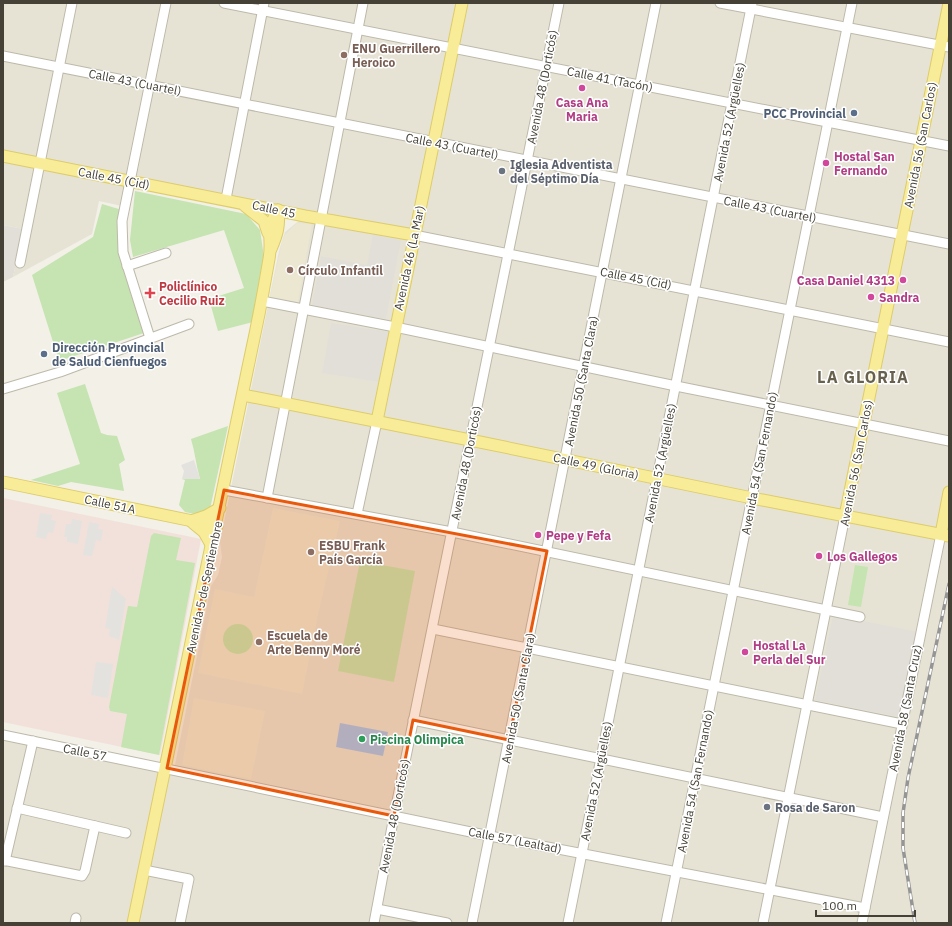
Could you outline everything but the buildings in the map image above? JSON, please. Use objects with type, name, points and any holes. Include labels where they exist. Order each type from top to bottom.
[{"type":"main road","name":"Avenida 46 (La Mar)","points":[[377,420],[462,3]]},
{"type":"main road","name":"Avenida 56 (San Carlos)","points":[[845,516],[921,141],[944,46],[948,3]]},
{"type":"main road","name":"Calle 45 (Cid)","points":[[3,156],[226,199]]},
{"type":"main road","name":"Calle 45","points":[[226,199],[322,219]]},
{"type":"main road","points":[[239,202],[261,218],[273,233],[292,220],[305,216]]},
{"type":"main road","name":"Avenida 5 de Septiembre","points":[[134,923],[217,526],[262,301],[273,233],[280,224],[278,210]]},
{"type":"main road","name":"Calle 45 (Cid)","points":[[322,219],[414,235]]},
{"type":"main road","points":[[247,376],[254,390],[265,398]]},
{"type":"main road","name":"Calle 49 (Gloria)","points":[[243,395],[377,420],[752,498],[945,535]]},
{"type":"main road","points":[[239,414],[250,404],[265,398]]},
{"type":"main road","name":"Calle 51A","points":[[3,482],[217,526]]},
{"type":"main road","name":"Avenida 58 (Santa Cruz)","points":[[945,535],[949,492]]},
{"type":"main road","points":[[191,521],[206,516],[220,508]]},
{"type":"main road","points":[[191,521],[204,532],[212,546]]},
{"type":"street","points":[[20,263],[72,3]]},
{"type":"street","points":[[150,338],[123,252],[122,222],[129,181],[166,3]]},
{"type":"street","name":"Calle 41 (Tacón)","points":[[224,3],[263,7],[358,29],[949,146]]},
{"type":"street","points":[[267,498],[363,3]]},
{"type":"street","name":"Avenida 48 (Dorticós)","points":[[374,923],[413,720],[433,629],[559,3]]},
{"type":"street","name":"Avenida 50 (Santa Clara)","points":[[472,923],[656,3]]},
{"type":"street","points":[[720,3],[752,6],[847,28],[944,46]]},
{"type":"street","name":"Avenida 54 (San Fernando)","points":[[666,923],[852,3]]},
{"type":"street","name":"Avenida 52 (Argüelles)","points":[[568,923],[752,6]]},
{"type":"street","points":[[226,199],[263,7]]},
{"type":"street","name":"Calle 43 (Cuartel)","points":[[3,56],[949,244]]},
{"type":"street","name":"Calle 45 (Cid)","points":[[414,235],[949,342]]},
{"type":"street","points":[[127,266],[166,253]]},
{"type":"street","points":[[262,301],[584,366],[770,406],[949,440]]},
{"type":"street","points":[[3,389],[61,371],[189,324]]},
{"type":"street","name":"Avenida 46 (La Mar)","points":[[357,514],[377,420]]},
{"type":"street","points":[[224,490],[452,532],[639,570],[733,592],[860,617]]},
{"type":"street","name":"Avenida 56 (San Carlos)","points":[[763,923],[845,516]]},
{"type":"street","name":"Avenida 58 (Santa Cruz)","points":[[862,923],[902,724],[945,535]]},
{"type":"street","points":[[433,629],[619,668],[902,724]]},
{"type":"street","points":[[413,720],[883,817]]},
{"type":"street","name":"Calle 57","points":[[3,735],[167,768]]},
{"type":"street","points":[[33,741],[4,860],[82,876],[86,871],[95,826]]},
{"type":"street","name":"Calle 57 (Lealtad)","points":[[167,768],[490,836],[865,908]]},
{"type":"street","points":[[17,808],[126,833]]},
{"type":"street","points":[[144,870],[189,879],[180,923]]},
{"type":"street","points":[[377,909],[447,923]]},
{"type":"highlighted area","points":[[224,490],[547,551],[509,740],[413,720],[394,816],[167,768]]},
{"type":"shaded area","points":[[3,3],[949,3],[949,923],[3,923],[3,736],[174,770],[211,586],[218,575],[222,557],[220,542],[279,251],[285,232],[306,215],[127,180],[122,206],[99,201],[92,234],[13,277],[23,229],[3,225]]},
{"type":"shaded area","name":"Círculo Infantil","points":[[297,223],[312,224],[298,302],[270,297],[282,242],[285,235]]},
{"type":"shaded area","points":[[3,225],[23,229],[13,277],[3,282]]},
{"type":"shaded area","points":[[373,235],[401,240],[386,319],[312,305],[321,256],[367,265]]},
{"type":"shaded area","points":[[331,323],[390,332],[379,382],[322,373]]},
{"type":"shaded area","points":[[194,460],[200,479],[182,479],[184,471],[181,465]]},
{"type":"shaded area","points":[[3,498],[201,539],[160,755],[3,722]]},
{"type":"shaded area","points":[[273,508],[340,521],[319,610],[302,694],[198,673],[215,589],[254,597]]},
{"type":"shaded area","points":[[40,513],[52,515],[51,520],[56,521],[53,533],[48,532],[46,539],[36,537]]},
{"type":"shaded area","points":[[72,519],[82,521],[78,544],[67,542],[67,537],[64,537],[66,524],[71,524]]},
{"type":"shaded area","points":[[89,522],[99,524],[98,529],[103,530],[101,541],[96,540],[92,556],[83,555]]},
{"type":"shaded area","points":[[112,587],[126,599],[119,640],[109,636],[110,629],[105,628]]},
{"type":"shaded area","points":[[833,615],[919,632],[899,717],[815,700]]},
{"type":"shaded area","points":[[96,662],[113,664],[108,698],[91,695]]},
{"type":"shaded area","points":[[194,698],[265,711],[251,779],[182,765]]},
{"type":"green space","points":[[135,191],[246,214],[260,230],[264,257],[253,322],[218,331],[209,299],[244,288],[224,230],[133,257],[130,240]]},
{"type":"green space","points":[[102,204],[122,210],[119,250],[144,333],[59,361],[32,275],[93,237]]},
{"type":"green space","points":[[85,384],[101,433],[117,436],[125,460],[119,464],[124,491],[71,482],[58,486],[31,480],[80,464],[57,393]]},
{"type":"green space","points":[[228,426],[210,509],[195,514],[185,512],[179,505],[185,480],[182,479],[200,479],[191,439]]},
{"type":"green space","points":[[154,533],[181,538],[176,560],[195,563],[159,755],[121,747],[127,714],[110,711],[109,707],[128,606],[137,607],[151,536]]},
{"type":"green space","points":[[360,561],[415,571],[394,682],[338,671]]},
{"type":"green space","points":[[855,565],[868,567],[861,607],[848,605]]},
{"type":"green space","points":[[238,624],[249,628],[253,639],[249,650],[238,654],[227,650],[223,639],[227,628]]},
{"type":"water","name":"Piscina Olimpica","points":[[340,723],[388,732],[383,756],[336,747]]},
{"type":"railway","points":[[915,923],[903,848],[903,813],[908,778],[949,584]]},
{"type":"place","name":"ENU Guerrillero Heroico","points":[[344,55]]},
{"type":"place","name":"Casa Ana Maria","points":[[582,88]]},
{"type":"place","name":"PCC Provincial","points":[[854,113]]},
{"type":"place","name":"Hostal San Fernando","points":[[826,163]]},
{"type":"place","name":"Iglesia Adventista del Séptimo Día","points":[[502,171]]},
{"type":"place","name":"Círculo Infantil","points":[[290,270]]},
{"type":"place","name":"Casa Daniel 4313","points":[[903,280]]},
{"type":"place","name":"Policlínico Cecilio Ruiz","points":[[150,293]]},
{"type":"place","name":"Sandra","points":[[871,297]]},
{"type":"place","name":"Dirección Provincial de Salud Cienfuegos","points":[[44,354]]},
{"type":"place","name":"Pepe y Fefa","points":[[538,535]]},
{"type":"place","name":"ESBU Frank País García","points":[[311,552]]},
{"type":"place","name":"Los Gallegos","points":[[819,556]]},
{"type":"place","name":"Escuela de Arte Benny Moré","points":[[259,642]]},
{"type":"place","name":"Hostal La Perla del Sur","points":[[745,652]]},
{"type":"place","name":"Piscina Olimpica","points":[[362,739]]},
{"type":"place","name":"Rosa de Saron","points":[[767,807]]},
{"type":"district","name":"LA GLORIA","points":[[863,377]]}]
